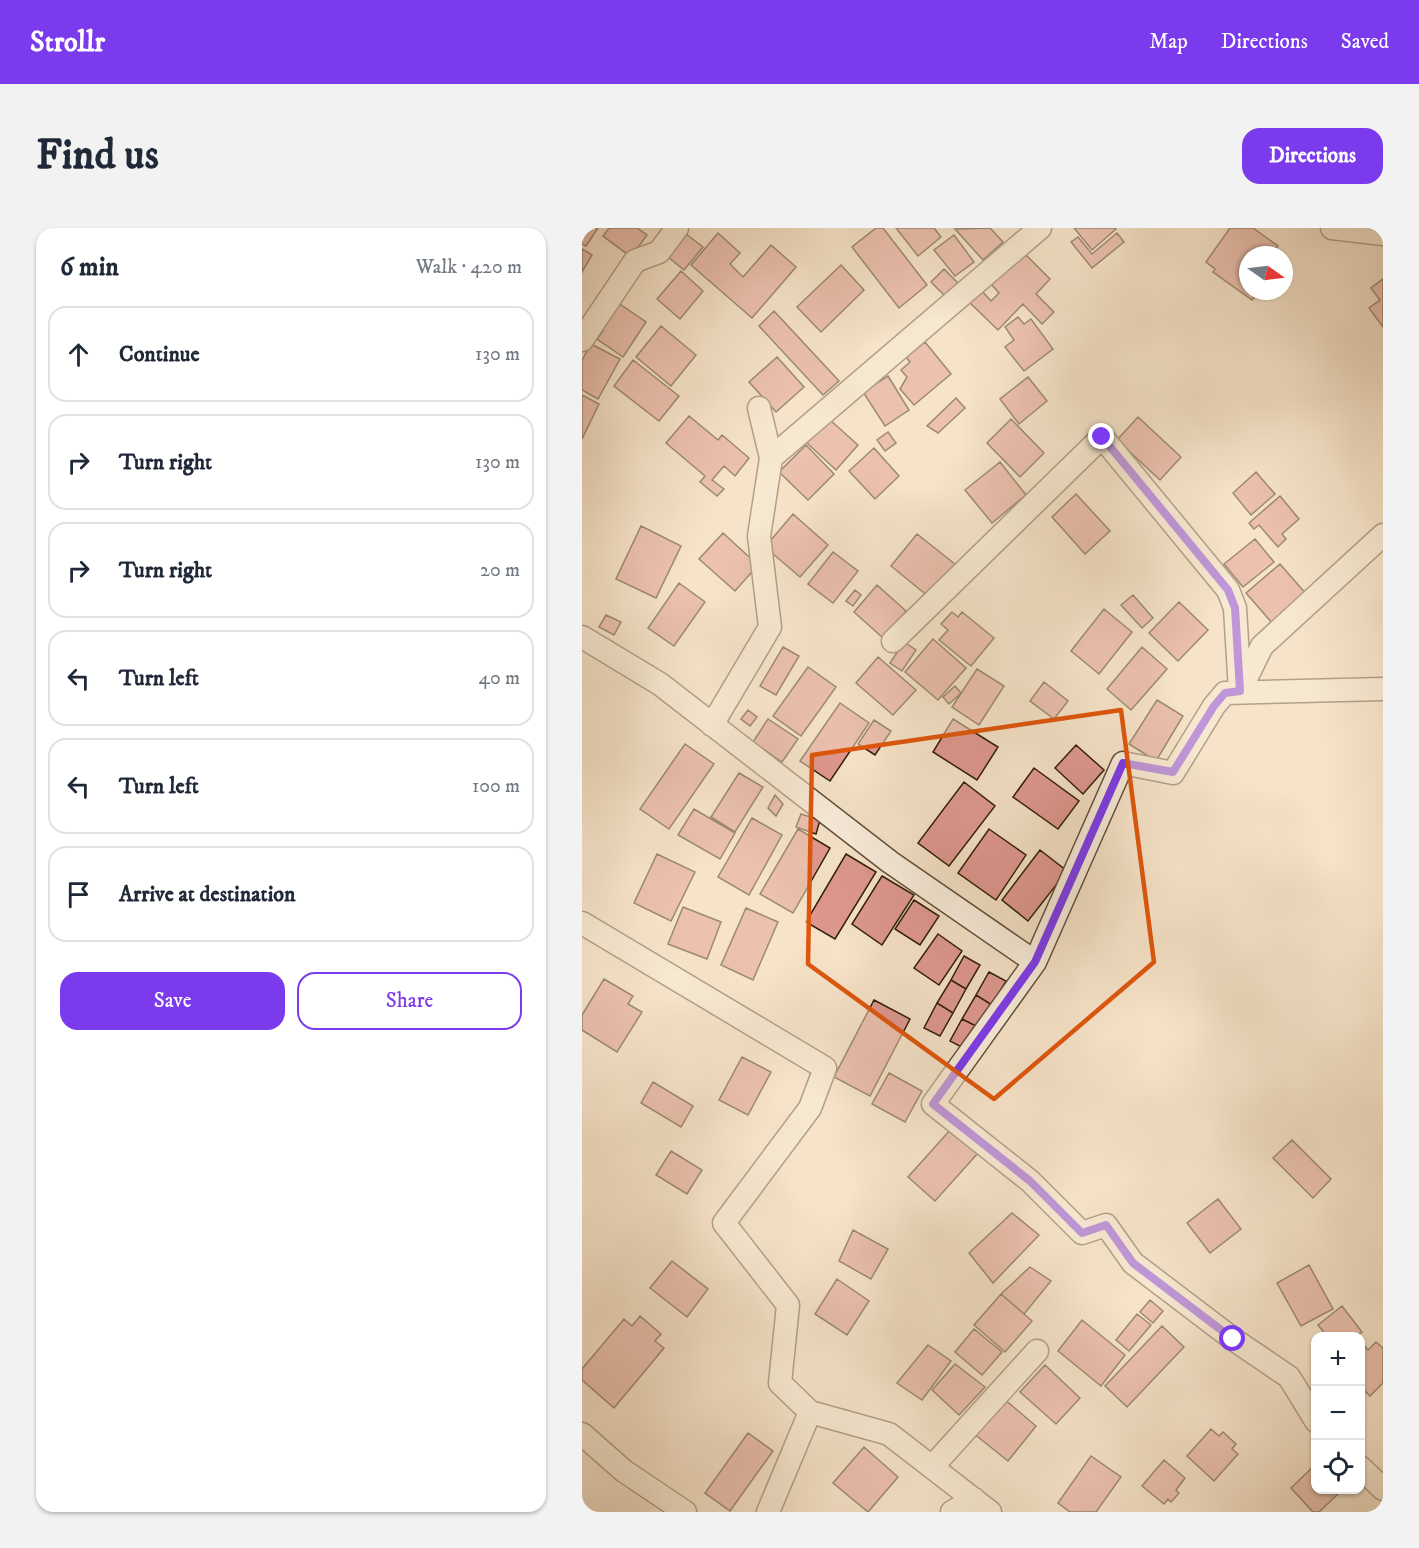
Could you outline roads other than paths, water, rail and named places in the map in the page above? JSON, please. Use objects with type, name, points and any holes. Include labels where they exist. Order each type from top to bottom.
[{"type":"street","points":[[582,340],[635,261],[659,252],[677,228]]},
{"type":"street","points":[[771,458],[1040,228]]},
{"type":"street","points":[[1332,228],[1383,234]]},
{"type":"street","points":[[712,725],[770,627],[759,536],[771,458],[759,408]]},
{"type":"street","points":[[893,640],[1102,437],[1228,590],[1235,608],[1240,691]]},
{"type":"street","points":[[1240,691],[1262,646],[1383,535]]},
{"type":"street","points":[[584,646],[660,684],[890,862],[1035,962]]},
{"type":"street","points":[[1311,1413],[1289,1377],[1233,1339],[1133,1263],[1106,1225],[1082,1233],[1030,1181],[933,1104],[1035,962],[1123,763],[1173,772],[1214,706],[1225,693],[1383,689]]},
{"type":"street","points":[[582,923],[825,1068],[810,1108],[724,1223],[788,1305],[780,1383],[810,1412],[889,1434],[982,1506]]},
{"type":"street","points":[[932,1467],[1037,1351]]},
{"type":"street","points":[[768,1512],[810,1412]]},
{"type":"street","points":[[582,1434],[624,1470],[685,1512]]},
{"type":"street","points":[[1365,1472],[1383,1490]]},
{"type":"street","points":[[952,1512],[982,1506]]}]
